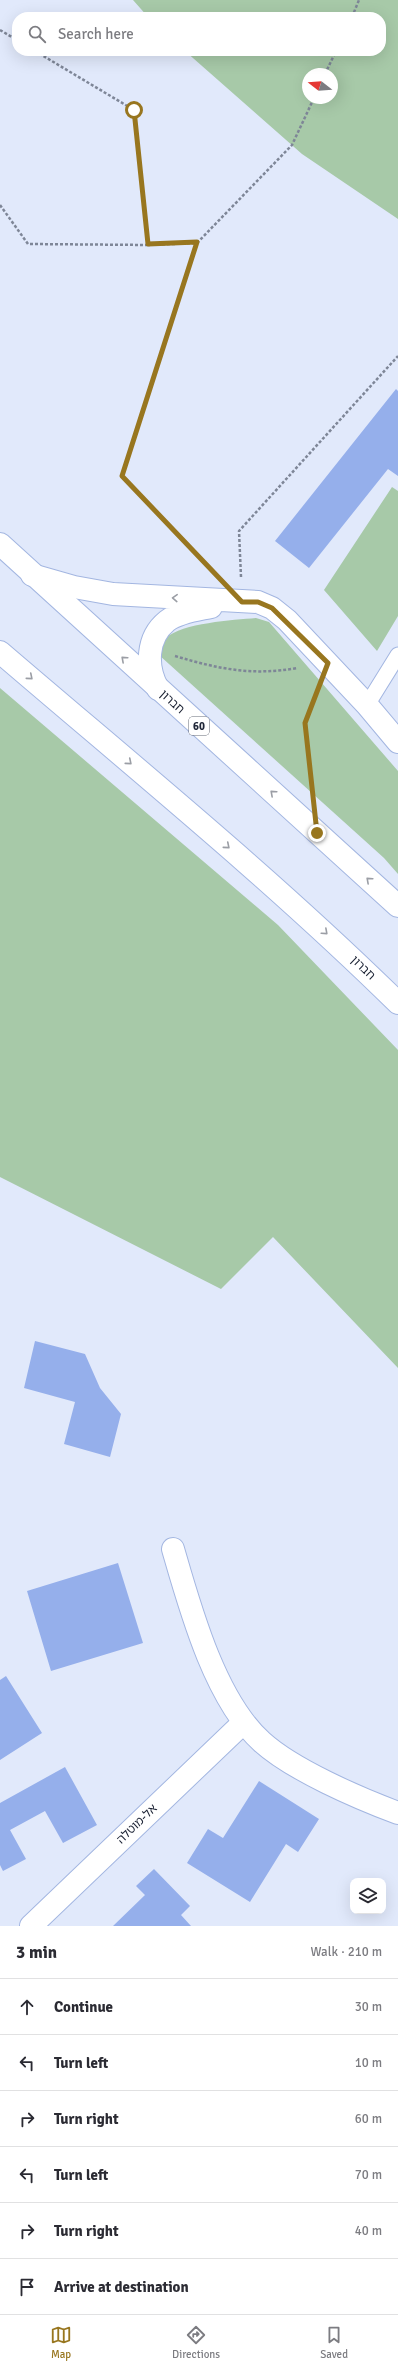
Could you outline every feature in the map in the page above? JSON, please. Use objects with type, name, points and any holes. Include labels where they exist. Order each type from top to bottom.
[{"type":"main road","name":"חברון","points":[[0,544],[32,575],[398,906]]},
{"type":"main road","points":[[32,575],[74,587],[113,594],[258,602],[272,608],[328,663],[367,705],[398,742]]},
{"type":"main road","points":[[158,689],[150,670],[151,649],[160,629],[177,616],[191,611],[242,602]]},
{"type":"main road","name":"חברון","points":[[0,652],[241,858],[341,947],[398,1003]]},
{"type":"main road","points":[[173,1549],[192,1612],[220,1680],[243,1723],[262,1743],[292,1762],[345,1790],[398,1813]]},
{"type":"main road","name":"אל-מוטלה","points":[[31,1926],[243,1723]]},
{"type":"lane","points":[[367,705],[398,655]]},
{"type":"path","points":[[354,12],[359,0]]},
{"type":"path","points":[[0,30],[12,37]]},
{"type":"path","points":[[43,56],[134,110],[148,244]]},
{"type":"path","points":[[328,68],[334,56]]},
{"type":"path","points":[[242,602],[122,476],[197,242],[292,145],[311,104]]},
{"type":"path","points":[[0,205],[28,244],[148,244],[197,242]]},
{"type":"path","points":[[242,602],[239,531],[398,356]]},
{"type":"path","points":[[151,649],[231,670],[270,673],[328,663]]},
{"type":"path","points":[[317,833],[305,723],[328,663]]},
{"type":"green space","points":[[133,0],[398,0],[398,219],[302,154],[191,56],[386,56],[386,12],[144,12]]},
{"type":"green space","points":[[392,487],[398,491],[398,616],[377,651],[324,590]]},
{"type":"green space","points":[[256,618],[269,622],[398,771],[398,874],[384,858],[159,655],[165,639],[184,629],[208,623]]},
{"type":"green space","points":[[0,688],[278,925],[398,1050],[398,1368],[273,1237],[221,1289],[0,1177]]},
{"type":"building","points":[[396,389],[398,391],[398,476],[388,469],[309,568],[275,541]]},
{"type":"building","points":[[35,1341],[85,1354],[100,1388],[121,1414],[110,1457],[64,1444],[75,1402],[24,1388]]},
{"type":"building","points":[[118,1563],[143,1643],[51,1671],[27,1591]]},
{"type":"building","points":[[6,1676],[42,1733],[0,1760],[0,1680]]},
{"type":"building","points":[[65,1767],[97,1825],[63,1843],[45,1811],[10,1830],[26,1859],[3,1871],[0,1865],[0,1803]]},
{"type":"building","points":[[259,1781],[319,1819],[298,1852],[286,1844],[250,1902],[187,1863],[208,1829],[223,1838]]},
{"type":"building","points":[[154,1869],[190,1906],[181,1915],[191,1926],[113,1926],[145,1895],[136,1886]]},
{"type":"route","points":[[134,110],[148,244],[197,242],[122,476],[242,602],[258,602],[272,608],[287,620],[328,663],[305,723],[317,833]]}]
